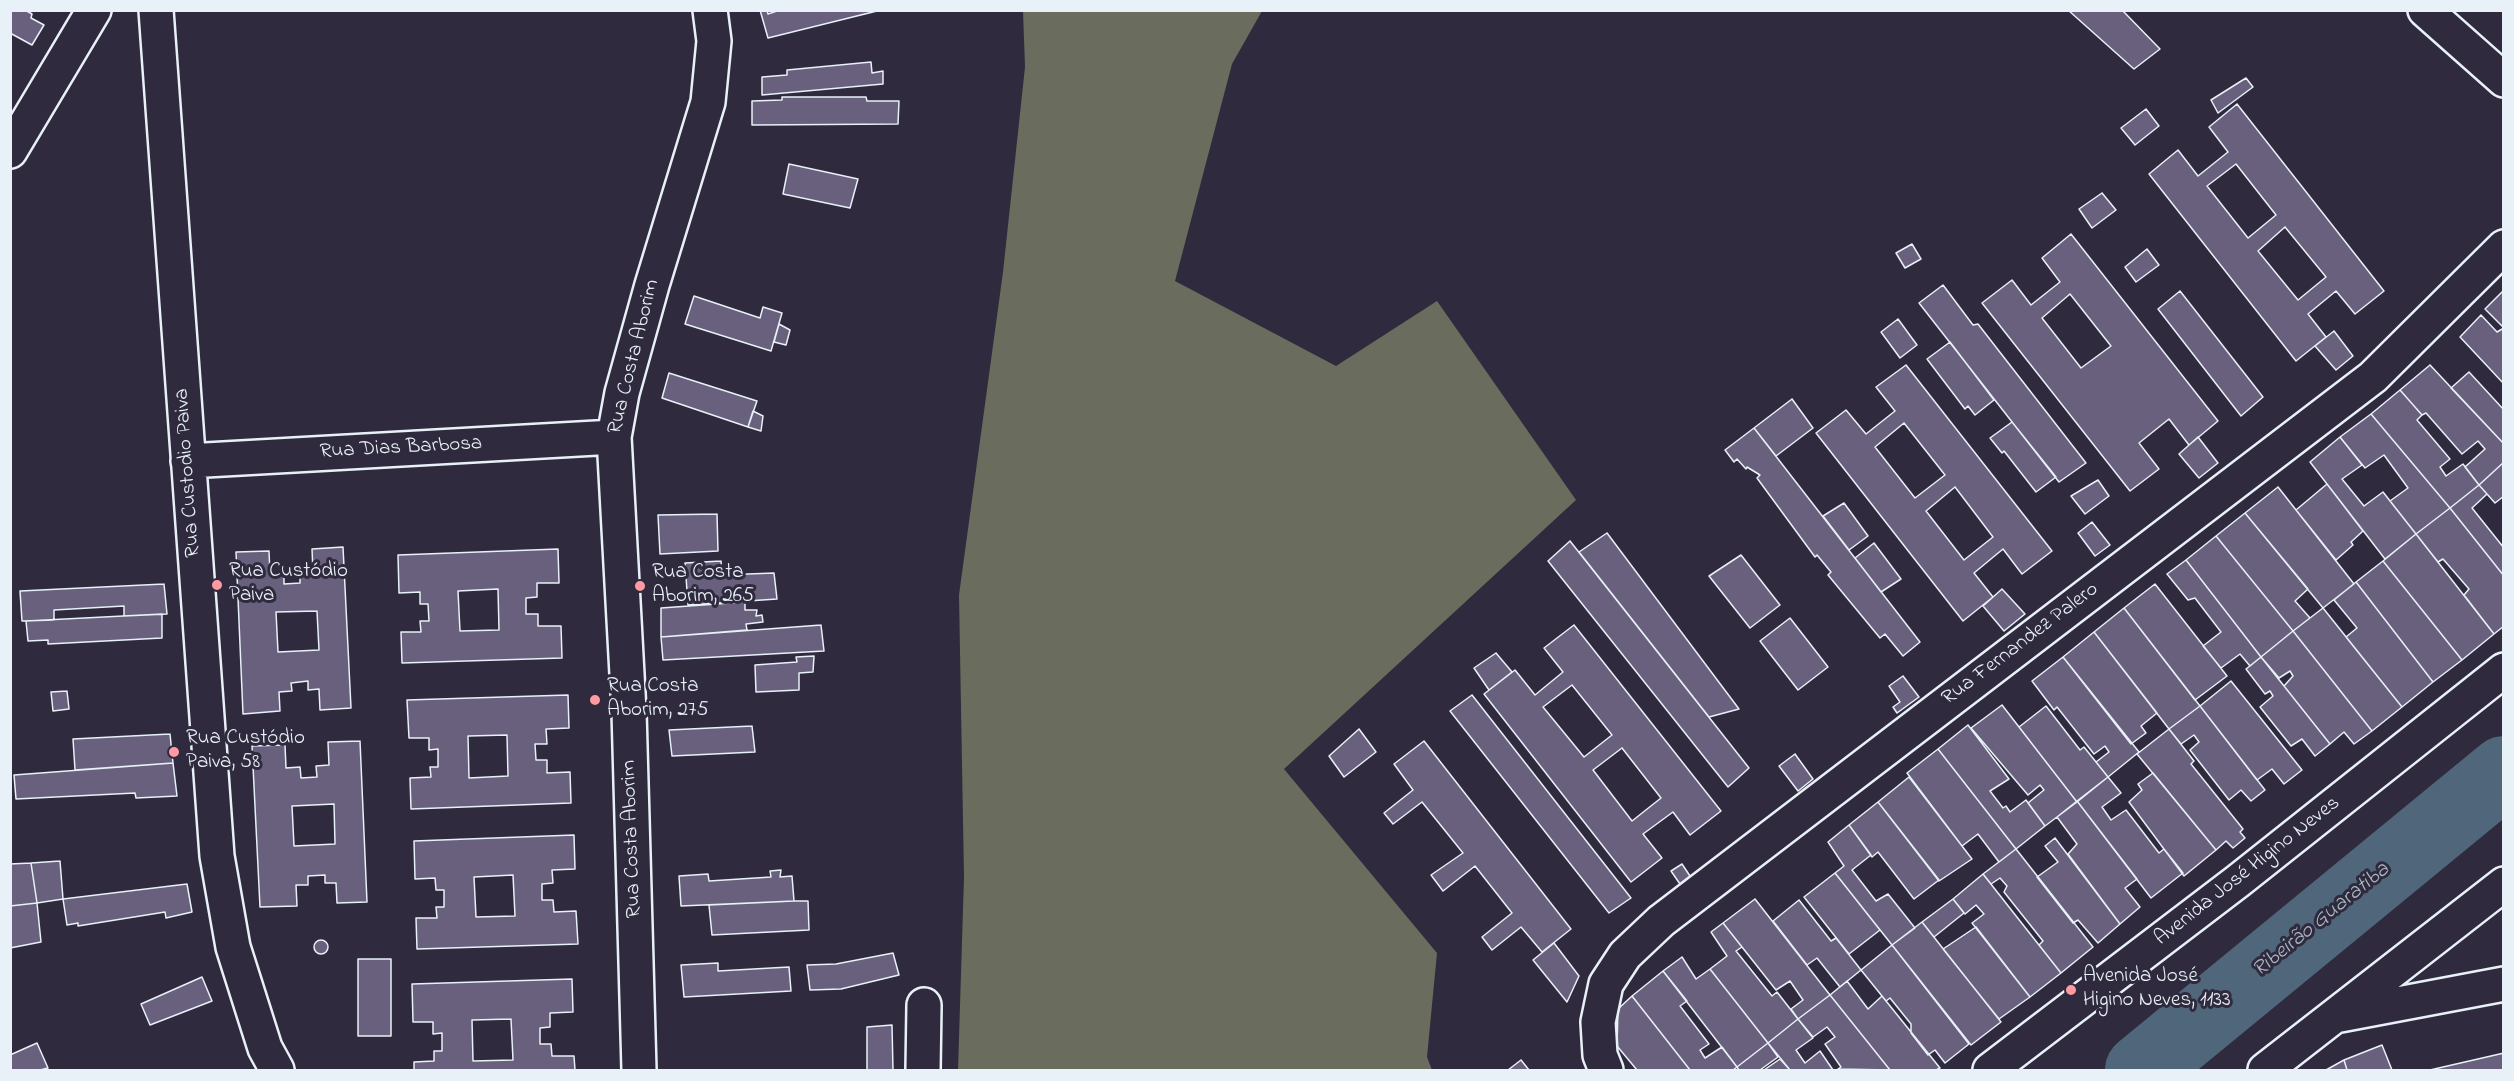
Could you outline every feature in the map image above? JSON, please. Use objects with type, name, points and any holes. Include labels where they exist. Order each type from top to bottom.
[{"type":"street","points":[[10,151],[94,10]]},
{"type":"street","name":"Rua Custodio Paiva","points":[[156,10],[217,856],[233,947],[265,1048],[277,1071]]},
{"type":"street","name":"Rua Costa Aborim","points":[[639,1071],[629,711],[614,437],[622,393],[652,285],[708,102],[714,41],[710,10]]},
{"type":"street","points":[[2425,10],[2504,80]]},
{"type":"street","name":"Rua Fernandez Palero","points":[[1606,1071],[1600,1055],[1598,1022],[1606,984],[1625,955],[1661,921],[2373,377],[2504,247]]},
{"type":"street","name":"Rua Dias Barbosa","points":[[188,461],[614,437]]},
{"type":"street","name":"Avenida José Higino Neves","points":[[1990,1071],[2238,881],[2504,670]]},
{"type":"street","points":[[2265,1071],[2504,884]]},
{"type":"street","points":[[2335,1016],[2504,984]]},
{"type":"street","points":[[923,1071],[924,1005]]},
{"type":"green space","points":[[1023,11],[1262,11],[1232,64],[1175,281],[1336,366],[1437,301],[1576,500],[1284,769],[1437,953],[1427,1057],[1432,1070],[958,1070],[964,877],[959,595],[1003,272],[1025,67]]},
{"type":"building","points":[[10,10],[25,10],[32,14],[31,18],[44,25],[32,45],[10,33]]},
{"type":"building","points":[[760,10],[767,10],[768,14],[780,10],[881,10],[768,38]]},
{"type":"building","points":[[2068,10],[2122,10],[2160,49],[2134,69]]},
{"type":"building","points":[[871,62],[872,73],[883,71],[883,84],[762,95],[762,77],[787,75],[787,70]]},
{"type":"building","points":[[2246,78],[2253,87],[2218,113],[2211,100]]},
{"type":"building","points":[[782,97],[866,97],[867,101],[899,101],[898,124],[752,125],[752,101],[782,100]]},
{"type":"building","points":[[2237,104],[2384,291],[2355,314],[2336,291],[2308,314],[2326,337],[2296,361],[2149,174],[2178,150],[2198,176],[2228,152],[2209,127]],"holes":[[[2236,164],[2276,215],[2248,238],[2207,186]],[[2285,227],[2326,277],[2298,300],[2258,251]]]},
{"type":"building","points":[[2146,109],[2159,126],[2135,145],[2121,128]]},
{"type":"building","points":[[789,164],[858,179],[850,208],[783,194]]},
{"type":"building","points":[[2102,193],[2116,210],[2092,228],[2079,209]]},
{"type":"building","points":[[2071,234],[2218,421],[2189,445],[2169,419],[2139,443],[2159,469],[2130,491],[1982,303],[2012,280],[2031,305],[2060,282],[2042,258]],"holes":[[[2070,294],[2111,346],[2081,368],[2042,318]]]},
{"type":"building","points":[[1912,244],[1921,259],[1905,268],[1896,253]]},
{"type":"building","points":[[2147,249],[2159,265],[2136,282],[2125,267]]},
{"type":"building","points":[[1943,285],[1973,325],[1978,324],[2086,463],[2059,482],[1919,303]]},
{"type":"building","points":[[2504,290],[2504,328],[2485,309]]},
{"type":"building","points":[[2180,291],[2263,397],[2241,416],[2158,309]]},
{"type":"building","points":[[694,296],[760,318],[763,307],[782,313],[771,351],[685,324]]},
{"type":"building","points":[[2481,315],[2497,332],[2504,328],[2504,384],[2460,337]]},
{"type":"building","points":[[1898,319],[1917,345],[1900,358],[1881,332]]},
{"type":"building","points":[[779,324],[790,330],[786,345],[774,342]]},
{"type":"building","points":[[2334,331],[2353,356],[2336,370],[2315,346]]},
{"type":"building","points":[[1950,342],[1994,400],[1975,415],[1968,406],[1965,409],[1927,359]]},
{"type":"building","points":[[1906,365],[2052,551],[2022,574],[2003,549],[1974,573],[1993,597],[1963,621],[1816,433],[1846,410],[1866,434],[1895,411],[1876,387]],"holes":[[[1904,423],[1945,475],[1915,498],[1875,447]],[[1955,487],[1993,537],[1964,560],[1926,511]]]},
{"type":"building","points":[[2430,365],[2504,444],[2504,462],[2479,485],[2465,467],[2485,449],[2478,441],[2462,454],[2426,413],[2422,415],[2400,390]]},
{"type":"building","points":[[2469,372],[2504,410],[2504,444],[2451,388]]},
{"type":"building","points":[[669,373],[757,401],[748,427],[662,398]]},
{"type":"building","points":[[2400,390],[2422,415],[2417,420],[2450,459],[2440,467],[2446,476],[2463,464],[2479,485],[2450,508],[2371,414]]},
{"type":"building","points":[[1792,399],[1813,428],[1776,456],[1754,428]]},
{"type":"building","points":[[753,411],[763,416],[761,431],[748,427]]},
{"type":"building","points":[[2371,414],[2450,508],[2416,534],[2390,501],[2408,488],[2384,455],[2365,468],[2340,437]]},
{"type":"building","points":[[2012,422],[2056,477],[2036,492],[2004,451],[2002,453],[1990,438]]},
{"type":"building","points":[[1754,428],[1920,642],[1903,656],[1885,634],[1880,638],[1828,575],[1831,572],[1817,555],[1815,557],[1757,478],[1760,475],[1747,467],[1746,469],[1737,459],[1734,462],[1725,450]]},
{"type":"building","points":[[2198,437],[2218,463],[2199,478],[2179,454]]},
{"type":"building","points":[[2340,437],[2362,465],[2342,479],[2364,506],[2383,492],[2416,534],[2385,559],[2310,462]]},
{"type":"building","points":[[2504,462],[2504,496],[2495,503],[2479,485]]},
{"type":"building","points":[[2098,480],[2109,496],[2085,514],[2071,496]]},
{"type":"building","points":[[2327,484],[2363,531],[2351,542],[2353,545],[2336,560],[2296,510]]},
{"type":"building","points":[[2479,485],[2487,494],[2472,508],[2504,548],[2504,576],[2450,508]]},
{"type":"building","points":[[2278,487],[2354,584],[2323,608],[2245,513]]},
{"type":"building","points":[[1844,503],[1868,536],[1849,550],[1823,516]]},
{"type":"building","points":[[2450,508],[2504,576],[2504,626],[2494,634],[2464,595],[2469,589],[2443,559],[2438,562],[2416,534]]},
{"type":"building","points":[[2245,513],[2308,589],[2295,601],[2310,618],[2293,631],[2216,536]]},
{"type":"building","points":[[717,514],[718,551],[660,554],[658,515]]},
{"type":"building","points":[[2092,522],[2110,545],[2095,556],[2078,533]]},
{"type":"building","points":[[1607,533],[1739,709],[1709,717],[1579,552]]},
{"type":"building","points":[[2416,534],[2494,634],[2462,660],[2383,561]]},
{"type":"building","points":[[2216,536],[2293,631],[2261,657],[2186,560]]},
{"type":"building","points":[[1570,541],[1749,768],[1728,787],[1548,561]]},
{"type":"building","points":[[1874,543],[1901,579],[1881,592],[1855,558]]},
{"type":"building","points":[[343,547],[351,708],[320,710],[319,689],[308,690],[308,681],[291,683],[292,691],[279,692],[280,711],[243,714],[236,552],[269,551],[270,574],[284,573],[284,584],[300,583],[300,572],[313,572],[312,549]],"holes":[[[317,611],[319,650],[278,652],[276,612]]]},
{"type":"building","points":[[558,549],[559,583],[537,583],[537,597],[526,598],[526,614],[538,614],[538,626],[561,626],[562,658],[402,663],[401,632],[421,632],[420,621],[429,621],[428,604],[420,604],[420,592],[399,593],[398,555]],"holes":[[[498,589],[499,630],[460,631],[458,591]]]},
{"type":"building","points":[[1741,555],[1780,605],[1750,628],[1709,576]]},
{"type":"building","points":[[2186,560],[2261,657],[2250,666],[2240,654],[2221,668],[2203,646],[2221,632],[2195,598],[2188,600],[2167,574]]},
{"type":"building","points":[[721,561],[722,575],[774,573],[777,599],[688,605],[685,563]]},
{"type":"building","points":[[2383,561],[2462,660],[2433,682],[2356,582]]},
{"type":"building","points":[[2356,582],[2433,682],[2402,707],[2346,637],[2357,628],[2334,600]]},
{"type":"building","points":[[164,584],[167,614],[124,616],[124,606],[54,610],[54,620],[22,621],[20,591]]},
{"type":"building","points":[[2155,584],[2227,676],[2195,700],[2124,608]]},
{"type":"building","points":[[2002,589],[2025,614],[2004,631],[1983,606]]},
{"type":"building","points":[[745,602],[745,610],[757,610],[756,616],[762,615],[763,622],[746,624],[747,630],[661,637],[661,608]]},
{"type":"building","points":[[2124,608],[2200,706],[2169,729],[2094,632]]},
{"type":"building","points":[[2323,608],[2402,707],[2372,731],[2293,631]]},
{"type":"building","points":[[162,614],[162,638],[48,644],[48,640],[28,641],[26,621]]},
{"type":"building","points":[[1790,618],[1828,667],[1798,690],[1760,641]]},
{"type":"building","points":[[821,625],[824,651],[663,660],[661,637]]},
{"type":"building","points":[[1574,625],[1721,811],[1690,835],[1673,812],[1643,834],[1662,858],[1631,882],[1484,694],[1515,670],[1535,695],[1563,672],[1544,648]],"holes":[[[1572,685],[1612,735],[1584,757],[1543,707]],[[1622,748],[1661,798],[1632,821],[1593,770]]]},
{"type":"building","points":[[2293,631],[2372,731],[2354,744],[2344,732],[2330,744],[2284,686],[2293,676],[2290,671],[2279,678],[2261,657]]},
{"type":"building","points":[[2094,632],[2157,713],[2141,726],[2146,733],[2131,744],[2063,657]]},
{"type":"building","points":[[1496,653],[1512,672],[1489,690],[1474,668]]},
{"type":"building","points":[[814,656],[813,672],[799,673],[799,690],[756,692],[755,665],[797,662],[796,657]]},
{"type":"building","points":[[2063,657],[2139,752],[2108,777],[2096,762],[2109,752],[2105,746],[2094,754],[2057,707],[2054,710],[2032,681]]},
{"type":"building","points":[[2261,657],[2330,744],[2315,756],[2302,739],[2291,746],[2260,707],[2273,696],[2270,691],[2265,694],[2246,669]]},
{"type":"building","points":[[1903,676],[1919,697],[1897,713],[1893,707],[1900,702],[1889,686]]},
{"type":"building","points":[[2231,681],[2302,770],[2284,784],[2272,769],[2257,780],[2200,706]]},
{"type":"building","points":[[67,691],[69,709],[53,711],[51,692]]},
{"type":"building","points":[[568,695],[569,728],[546,729],[547,744],[535,744],[536,760],[547,760],[547,773],[570,772],[571,803],[411,809],[410,778],[431,777],[430,767],[438,767],[438,749],[429,750],[429,738],[409,738],[407,700]],"holes":[[[507,735],[508,776],[469,778],[468,736]]]},
{"type":"building","points":[[1472,695],[1631,898],[1609,913],[1450,711]]},
{"type":"building","points":[[2002,705],[2077,802],[2045,826],[2028,803],[2044,790],[2040,785],[2028,795],[1971,728]]},
{"type":"building","points":[[2046,706],[2080,750],[2084,747],[2108,777],[2077,802],[2019,727]]},
{"type":"building","points":[[2200,706],[2265,790],[2251,801],[2241,790],[2229,800],[2190,750],[2199,742],[2194,735],[2181,744],[2169,729]]},
{"type":"building","points":[[1968,725],[2009,779],[1990,791],[2003,808],[2006,806],[2010,812],[2026,800],[2045,826],[2016,849],[1938,749]]},
{"type":"building","points":[[752,726],[755,752],[672,756],[669,730]]},
{"type":"building","points":[[1359,729],[1376,752],[1344,777],[1329,756]]},
{"type":"building","points":[[2169,729],[2194,761],[2191,764],[2243,829],[2240,832],[2245,838],[2233,848],[2226,841],[2216,850],[2137,754]]},
{"type":"building","points":[[170,734],[173,763],[75,770],[73,739]]},
{"type":"building","points":[[360,741],[367,902],[337,903],[336,883],[325,883],[325,875],[308,876],[308,885],[296,885],[297,906],[260,907],[252,746],[285,745],[286,768],[300,767],[301,778],[317,777],[316,766],[329,765],[328,742]],"holes":[[[334,804],[335,844],[294,846],[292,806]]]},
{"type":"building","points":[[1424,741],[1571,929],[1542,952],[1521,927],[1492,950],[1482,937],[1512,913],[1475,866],[1443,891],[1431,875],[1463,853],[1422,802],[1393,824],[1384,813],[1413,790],[1394,764]]},
{"type":"building","points":[[1938,749],[2016,849],[1999,862],[1978,834],[1962,846],[1907,773]]},
{"type":"building","points":[[1795,754],[1813,779],[1798,791],[1779,766]]},
{"type":"building","points":[[173,763],[177,796],[136,798],[135,793],[16,799],[14,775]]},
{"type":"building","points":[[2153,773],[2216,850],[2184,876],[2129,802],[2142,790],[2138,784]]},
{"type":"building","points":[[1909,777],[1972,859],[1939,881],[1878,802]]},
{"type":"building","points":[[2108,777],[2121,793],[2102,807],[2111,820],[2126,810],[2159,853],[2164,849],[2183,873],[2151,898],[2077,801]]},
{"type":"building","points":[[2077,801],[2137,879],[2125,888],[2140,907],[2120,924],[2068,854],[2077,844],[2057,817]]},
{"type":"building","points":[[1878,802],[1939,880],[1914,899],[1878,852],[1872,857],[1849,825]]},
{"type":"building","points":[[1849,825],[1871,855],[1852,870],[1876,901],[1888,894],[1915,928],[1892,945],[1835,873],[1844,866],[1828,842]]},
{"type":"building","points":[[574,835],[575,869],[552,870],[553,883],[542,884],[542,900],[553,900],[554,912],[576,911],[578,944],[417,949],[416,918],[437,918],[436,907],[444,907],[444,890],[436,890],[435,878],[415,879],[414,841]],"holes":[[[513,875],[515,916],[476,917],[474,877]]]},
{"type":"building","points":[[2055,838],[2120,924],[2098,943],[2078,920],[2073,923],[2037,877],[2058,862],[2045,846]]},
{"type":"building","points":[[2016,849],[2093,947],[2061,973],[2039,945],[2043,941],[2004,892],[2007,886],[2000,878],[1991,884],[1983,874]]},
{"type":"building","points":[[60,861],[63,899],[37,903],[31,863]]},
{"type":"building","points":[[31,863],[37,903],[10,906],[10,864]]},
{"type":"building","points":[[1682,864],[1690,876],[1680,884],[1671,871]]},
{"type":"building","points":[[781,870],[780,877],[792,876],[794,901],[681,906],[679,876],[708,874],[709,881],[771,877],[770,871]]},
{"type":"building","points":[[1835,873],[1880,930],[1849,954],[1804,897]]},
{"type":"building","points":[[1983,874],[2061,973],[2030,997],[1972,923],[1984,914],[1976,905],[1965,914],[1953,899]]},
{"type":"building","points":[[187,884],[192,912],[166,918],[165,912],[78,926],[78,923],[67,925],[63,899]]},
{"type":"building","points":[[1755,899],[1830,995],[1798,1019],[1791,1009],[1803,1000],[1790,981],[1776,990],[1723,923]]},
{"type":"building","points":[[1953,899],[1964,913],[1934,937],[1922,922]]},
{"type":"building","points":[[1799,900],[1831,941],[1836,938],[1861,970],[1840,987],[1817,958],[1807,965],[1773,921]]},
{"type":"building","points":[[808,901],[809,930],[712,935],[709,905]]},
{"type":"building","points":[[37,903],[41,942],[10,948],[10,906]]},
{"type":"building","points":[[1922,922],[2001,1022],[1971,1045],[1892,945]]},
{"type":"building","points":[[1723,923],[1742,947],[1736,951],[1772,996],[1777,992],[1798,1019],[1768,1043],[1710,969],[1727,956],[1711,932]]},
{"type":"building","points":[[1976,927],[2030,997],[1999,1019],[1943,949]]},
{"type":"building","points":[[318,940],[324,940],[328,947],[324,954],[318,954],[314,950],[314,944]]},
{"type":"building","points":[[1554,943],[1579,976],[1567,1002],[1533,960]]},
{"type":"building","points":[[1892,945],[1969,1044],[1945,1063],[1935,1050],[1928,1055],[1911,1033],[1911,1024],[1890,998],[1886,1001],[1861,970]]},
{"type":"building","points":[[893,953],[899,975],[841,989],[810,990],[807,965],[836,964]]},
{"type":"building","points":[[1682,957],[1696,979],[1710,969],[1768,1043],[1737,1067],[1663,971]]},
{"type":"building","points":[[358,959],[391,959],[391,1036],[358,1036]]},
{"type":"building","points":[[718,963],[718,971],[789,967],[791,991],[684,997],[681,965]]},
{"type":"building","points":[[1663,971],[1687,1001],[1680,1006],[1709,1044],[1700,1050],[1705,1058],[1722,1047],[1737,1067],[1733,1070],[1690,1070],[1632,996]]},
{"type":"building","points":[[202,977],[212,1001],[150,1025],[141,1004]]},
{"type":"building","points":[[572,979],[573,1012],[550,1013],[550,1027],[540,1028],[540,1044],[551,1044],[552,1056],[574,1056],[575,1070],[414,1070],[414,1062],[434,1061],[434,1051],[442,1051],[442,1033],[433,1034],[433,1022],[413,1022],[412,984]],"holes":[[[511,1019],[513,1060],[473,1061],[472,1020]]]},
{"type":"building","points":[[1847,981],[1868,1009],[1882,996],[1940,1068],[1936,1070],[1890,1070],[1830,995]]},
{"type":"building","points":[[1830,995],[1890,1070],[1838,1069],[1841,1067],[1825,1044],[1835,1037],[1827,1027],[1813,1037],[1798,1019]]},
{"type":"building","points":[[1632,996],[1690,1070],[1637,1070],[1617,1046],[1618,1009]]},
{"type":"building","points":[[1798,1019],[1813,1038],[1796,1050],[1805,1063],[1820,1051],[1833,1070],[1790,1070],[1768,1043]]},
{"type":"building","points":[[892,1025],[893,1070],[867,1070],[867,1027]]},
{"type":"building","points":[[37,1043],[48,1068],[10,1070],[10,1055]]},
{"type":"building","points":[[1768,1043],[1778,1057],[1760,1070],[1739,1070],[1737,1067]]},
{"type":"building","points":[[2382,1045],[2392,1070],[2347,1070],[2344,1060]]},
{"type":"building","points":[[2504,1053],[2504,1070],[2430,1070]]},
{"type":"building","points":[[1780,1059],[1790,1070],[1764,1070]]},
{"type":"building","points":[[1521,1060],[1529,1070],[1508,1070]]},
{"type":"building","points":[[2344,1060],[2347,1070],[2326,1070]]},
{"type":"waterway","name":"Ribeirão Guaratiba","points":[[2141,1070],[2504,772]]},
{"type":"place","name":"Rua Custódio Paiva","points":[[217,585]]},
{"type":"place","name":"Rua Costa Aborim, 265","points":[[640,586]]},
{"type":"place","name":"Rua Costa Aborim, 275","points":[[595,700]]},
{"type":"place","name":"Rua Custódio Paiva, 58","points":[[174,752]]},
{"type":"place","name":"Avenida José Higino Neves, 1133","points":[[2071,990]]}]
